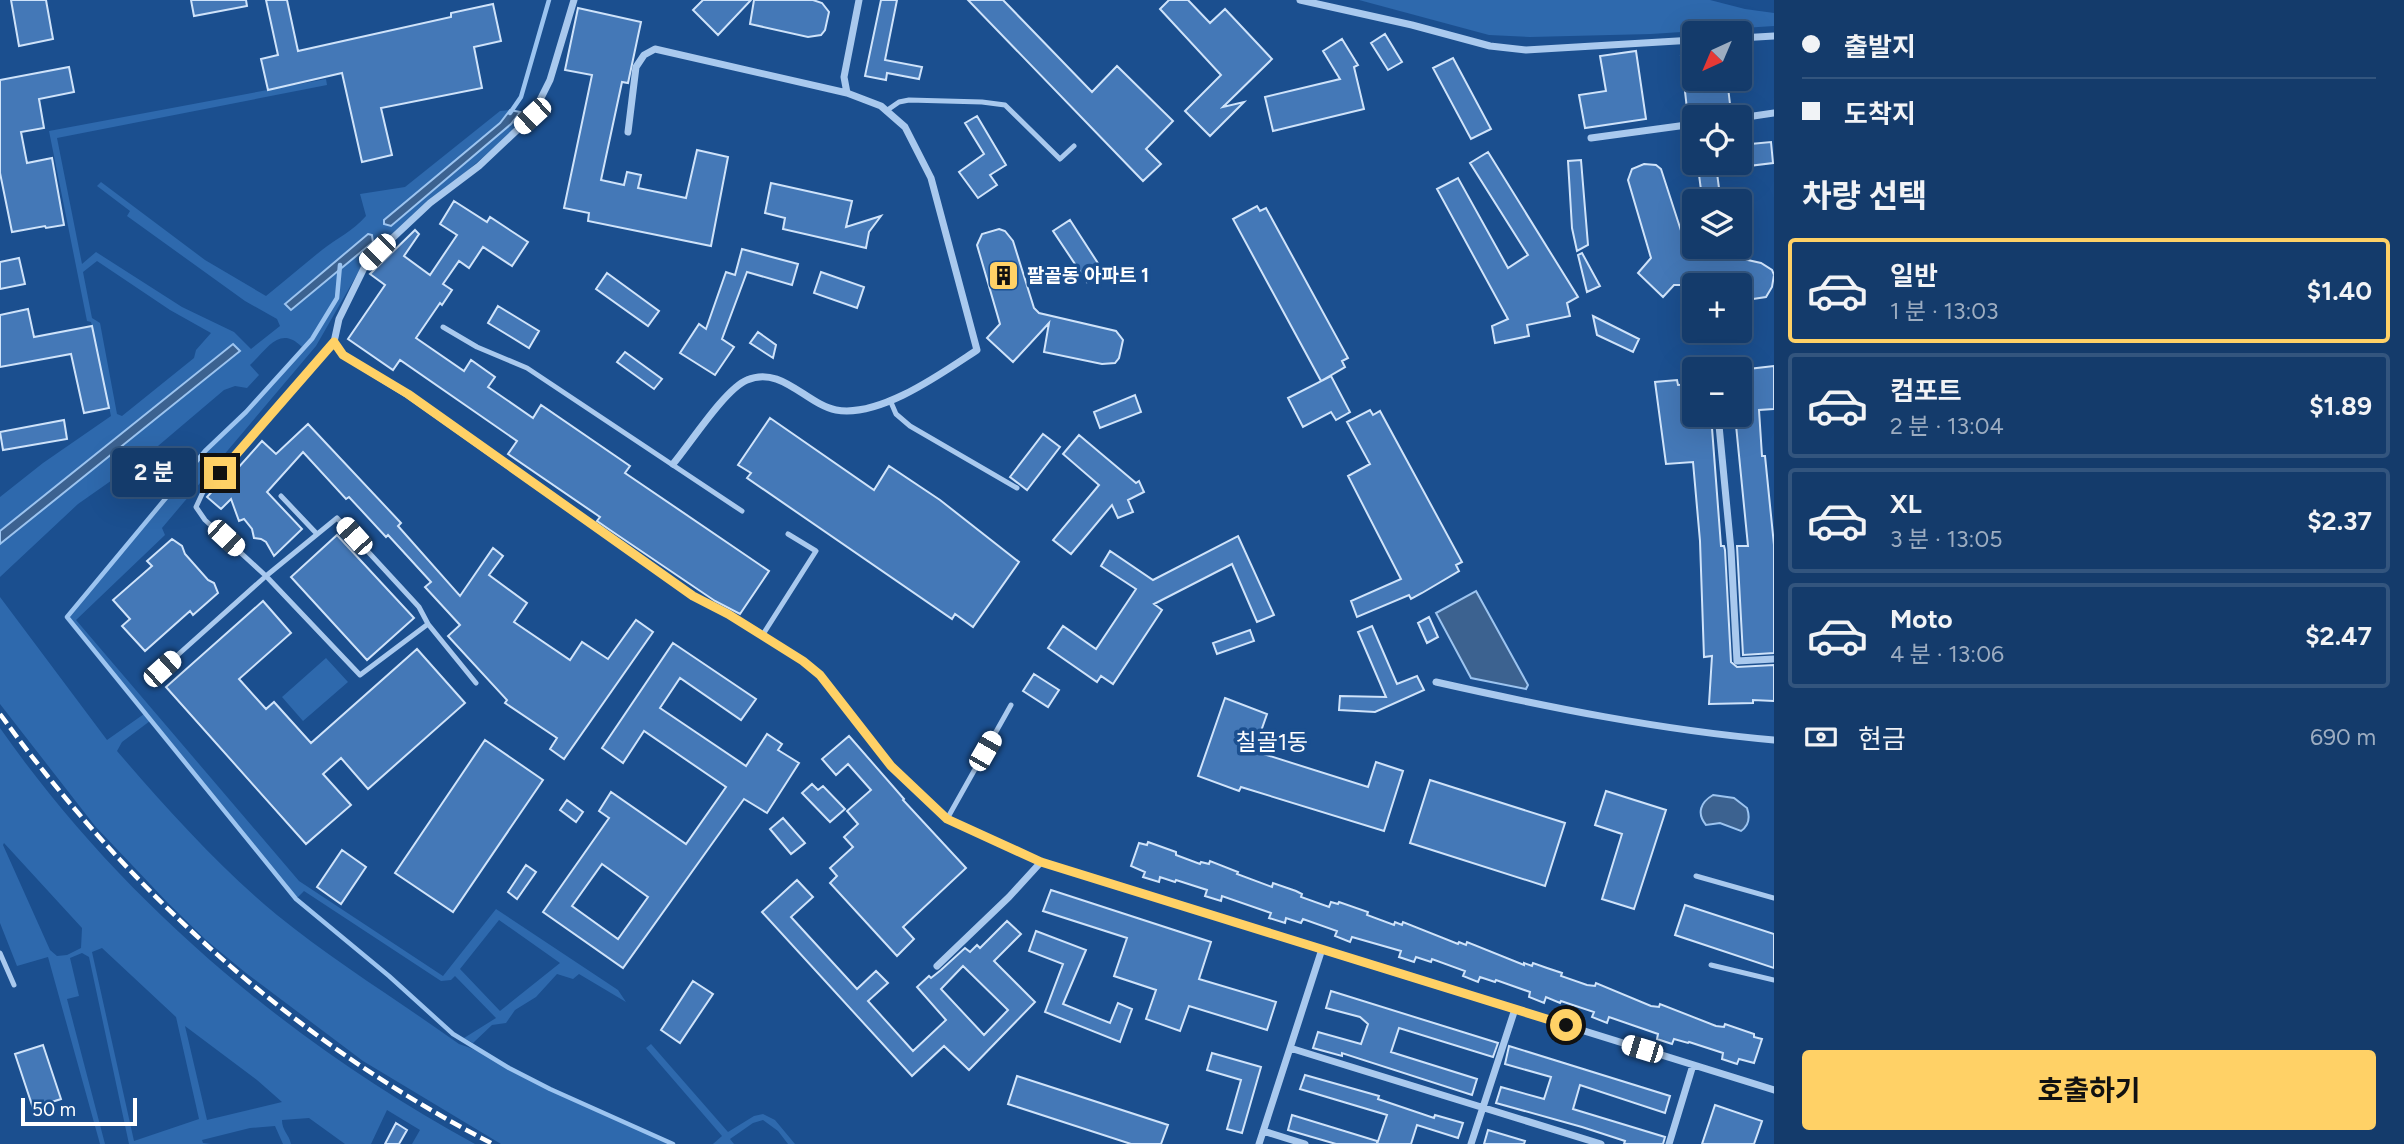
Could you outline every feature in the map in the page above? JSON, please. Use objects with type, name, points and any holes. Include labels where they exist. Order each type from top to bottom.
[{"type":"street","points":[[574,0],[550,79],[532,116],[479,166],[430,203],[367,262],[339,320],[334,342],[343,355],[408,394],[693,596],[728,614],[803,661],[820,675],[891,766],[947,819],[1041,862],[1774,1090]]},
{"type":"street","points":[[847,93],[845,76],[859,0]]},
{"type":"street","points":[[1300,0],[1412,24],[1490,46],[1526,50],[1682,41]]},
{"type":"street","points":[[1752,37],[1774,36]]},
{"type":"street","points":[[628,132],[636,67],[644,55],[655,49],[847,93],[881,106],[905,127],[931,178],[977,350],[939,376],[890,400],[860,410],[835,410],[792,385],[760,376],[746,380],[731,392],[673,464]]},
{"type":"street","points":[[1752,116],[1774,113]]},
{"type":"street","points":[[1591,138],[1682,126]]},
{"type":"street","points":[[1719,427],[1731,550],[1737,662],[1774,659]]},
{"type":"street","points":[[1436,682],[1553,708],[1712,735],[1774,740]]},
{"type":"street","points":[[937,966],[1009,897],[1041,862]]},
{"type":"street","points":[[1259,1144],[1322,949]]},
{"type":"street","points":[[1471,1144],[1515,1009]]},
{"type":"street","points":[[1290,1048],[1601,1144]]},
{"type":"street","points":[[1669,1144],[1693,1065]]},
{"type":"street","points":[[1263,1131],[1305,1144]]},
{"type":"lane","points":[[886,111],[899,102],[909,100],[1005,105],[1060,159],[1074,146]]},
{"type":"lane","points":[[443,327],[477,347],[527,368],[742,511]]},
{"type":"lane","points":[[334,342],[203,492],[196,507],[205,520],[266,576],[360,675],[428,624]]},
{"type":"lane","points":[[890,400],[896,414],[910,426],[1017,488]]},
{"type":"lane","points":[[281,496],[317,534]]},
{"type":"lane","points":[[162,669],[266,576],[337,518],[419,607],[428,624],[476,683]]},
{"type":"lane","points":[[762,636],[816,551],[788,534]]},
{"type":"lane","points":[[947,819],[1011,705]]},
{"type":"lane","points":[[1696,876],[1774,898]]},
{"type":"lane","points":[[0,953],[14,985]]},
{"type":"lane","points":[[1710,965],[1774,980]]},
{"type":"shaded area","points":[[1359,0],[1710,0],[1774,13],[1774,26],[1752,27],[1752,21],[1682,21],[1682,32],[1530,37],[1489,35]]},
{"type":"shaded area","points":[[326,79],[327,85],[57,138],[82,264],[96,252],[182,307],[234,332],[251,349],[280,326],[277,319],[245,301],[127,216],[130,211],[97,186],[101,182],[205,260],[266,296],[366,216],[360,194],[405,187],[500,111],[510,110],[500,123],[511,124],[520,112],[526,115],[518,127],[367,257],[316,346],[162,528],[165,535],[76,620],[299,881],[443,976],[496,909],[618,990],[626,1002],[579,974],[573,979],[557,974],[536,997],[515,1010],[506,1023],[492,1025],[473,1043],[464,1038],[496,1018],[455,976],[451,980],[441,981],[304,891],[297,898],[68,617],[206,452],[247,413],[313,340],[338,299],[341,269],[373,242],[372,235],[368,234],[285,303],[291,310],[338,271],[336,298],[311,339],[302,347],[287,338],[274,341],[250,365],[259,375],[247,388],[235,386],[224,390],[145,457],[78,504],[0,577],[0,544],[239,351],[233,344],[0,531],[0,497],[43,463],[111,416],[91,322],[87,321],[49,131]],"holes":[[[97,261],[170,310],[211,333],[196,350],[194,358],[122,416],[117,414],[100,323],[92,318],[83,272]],[[499,920],[560,963],[500,1011],[460,969]]]},
{"type":"shaded area","points":[[510,110],[520,112],[511,124],[391,226],[384,224],[384,220],[500,123]]},
{"type":"shaded area","points":[[368,234],[372,235],[373,242],[291,310],[285,304]]},
{"type":"shaded area","points":[[233,344],[240,351],[0,544],[0,531]]},
{"type":"shaded area","points":[[1476,591],[1528,685],[1526,689],[1471,678],[1436,613]]},
{"type":"shaded area","points":[[0,597],[107,740],[144,714],[150,721],[122,742],[117,751],[234,877],[277,915],[459,1044],[482,1053],[578,1103],[672,1144],[501,1144],[363,1061],[246,973],[206,940],[95,826],[0,704]]},
{"type":"shaded area","points":[[326,658],[348,682],[303,721],[282,697]]},
{"type":"shaded area","points":[[0,728],[99,852],[155,909],[214,963],[275,1014],[340,1061],[475,1144],[412,1144],[420,1130],[387,1110],[371,1144],[345,1144],[309,1118],[282,1120],[291,1144],[283,1144],[275,1126],[250,1128],[202,1140],[203,1143],[211,1144],[129,1144],[89,957],[82,953],[70,958],[79,996],[67,999],[105,1144],[100,1144],[48,957],[17,966],[0,923]],"holes":[[[4,843],[82,928],[81,948],[67,955],[57,956],[50,950]],[[102,948],[176,1017],[199,1119],[134,1141],[92,952]],[[185,1026],[282,1102],[207,1120]]]},
{"type":"shaded area","points":[[1713,795],[1734,798],[1747,808],[1749,815],[1744,829],[1741,831],[1720,823],[1706,825],[1701,816],[1701,808]]},
{"type":"shaded area","points":[[651,1044],[728,1132],[754,1116],[763,1114],[775,1120],[795,1144],[788,1144],[778,1131],[763,1120],[753,1123],[730,1139],[734,1144],[713,1144],[722,1136],[646,1048]]},
{"type":"building","points":[[11,0],[46,0],[53,39],[19,46]]},
{"type":"building","points":[[191,0],[246,0],[247,6],[194,16]]},
{"type":"building","points":[[266,0],[287,0],[298,51],[451,17],[451,13],[493,4],[501,41],[474,47],[482,88],[381,108],[392,155],[362,162],[342,73],[268,90],[261,59],[278,55]]},
{"type":"building","points":[[703,0],[751,0],[718,35],[693,10]]},
{"type":"building","points":[[754,0],[813,0],[822,3],[829,12],[825,30],[821,35],[808,37],[750,24]]},
{"type":"building","points":[[881,0],[897,0],[885,60],[922,67],[919,79],[887,73],[886,80],[865,76]]},
{"type":"building","points":[[968,0],[1003,0],[1092,92],[1117,66],[1173,121],[1146,149],[1161,164],[1143,181]]},
{"type":"building","points":[[1169,0],[1188,0],[1210,23],[1225,9],[1272,59],[1223,107],[1244,102],[1210,136],[1185,111],[1221,75],[1160,9]]},
{"type":"building","points":[[578,8],[641,22],[628,83],[622,82],[601,180],[624,185],[627,172],[641,175],[638,188],[686,198],[697,150],[728,157],[711,246],[588,221],[589,213],[564,208],[592,75],[565,70]]},
{"type":"building","points":[[1385,34],[1402,62],[1388,70],[1371,43]]},
{"type":"building","points":[[1342,39],[1358,65],[1354,67],[1364,109],[1273,131],[1265,97],[1340,79],[1323,51]]},
{"type":"building","points":[[1636,51],[1646,119],[1585,128],[1579,95],[1606,91],[1600,56]]},
{"type":"building","points":[[1453,58],[1491,129],[1471,139],[1433,68]]},
{"type":"building","points":[[69,67],[74,92],[39,99],[44,128],[21,132],[27,163],[52,158],[64,225],[12,232],[0,173],[0,80]]},
{"type":"building","points":[[1685,91],[1728,91],[1730,104],[1687,105]]},
{"type":"building","points":[[977,116],[1006,165],[990,175],[997,185],[978,198],[959,172],[984,154],[965,123]]},
{"type":"building","points":[[1771,142],[1773,163],[1752,166],[1752,144]]},
{"type":"building","points":[[1488,152],[1578,297],[1567,303],[1570,316],[1527,325],[1529,336],[1495,343],[1492,326],[1508,319],[1437,189],[1458,178],[1508,268],[1528,255],[1470,163]]},
{"type":"building","points":[[1581,160],[1588,245],[1577,251],[1572,228],[1568,161]]},
{"type":"building","points":[[1644,164],[1656,165],[1661,169],[1682,234],[1682,259],[1743,259],[1761,263],[1772,270],[1774,275],[1772,287],[1766,297],[1752,299],[1752,273],[1682,273],[1682,285],[1674,285],[1663,297],[1638,273],[1651,258],[1628,180],[1632,169]]},
{"type":"building","points":[[1699,175],[1717,175],[1719,188],[1701,189]]},
{"type":"building","points":[[771,183],[852,201],[846,227],[881,216],[869,232],[866,248],[783,229],[785,218],[765,213]]},
{"type":"building","points":[[454,201],[487,222],[490,217],[528,242],[512,266],[483,247],[469,268],[459,261],[443,284],[452,290],[416,338],[464,371],[471,360],[495,377],[488,387],[533,418],[541,405],[630,466],[625,473],[769,571],[740,614],[715,601],[610,530],[597,521],[600,517],[508,454],[517,441],[400,360],[393,370],[348,339],[385,285],[370,274],[415,230],[419,234],[404,256],[430,275],[457,235],[440,224]]},
{"type":"building","points":[[1257,206],[1260,211],[1266,208],[1348,358],[1342,361],[1345,367],[1321,381],[1233,219]]},
{"type":"building","points":[[1070,220],[1103,271],[1087,282],[1053,231]]},
{"type":"building","name":"팔골동 아파트 1","points":[[999,229],[1005,231],[1013,241],[1034,308],[1039,313],[1116,331],[1123,340],[1119,358],[1115,363],[1102,364],[1044,352],[1049,323],[1013,362],[987,338],[1000,324],[977,245],[982,234]]},
{"type":"building","points":[[742,249],[798,264],[792,285],[747,272],[722,339],[734,347],[715,375],[680,353],[699,324],[706,329],[726,272],[735,275]]},
{"type":"building","points":[[1582,253],[1600,286],[1587,292],[1578,255]]},
{"type":"building","points":[[19,258],[25,284],[0,289],[0,262]]},
{"type":"building","points":[[821,272],[864,287],[857,308],[814,293]]},
{"type":"building","points":[[607,273],[659,311],[648,326],[596,289]]},
{"type":"building","points":[[498,306],[539,331],[529,348],[488,323]]},
{"type":"building","points":[[28,309],[34,337],[92,326],[109,408],[84,413],[71,354],[0,367],[0,315]]},
{"type":"building","points":[[1593,316],[1639,339],[1633,352],[1597,335]]},
{"type":"building","points":[[758,332],[776,345],[773,358],[750,343]]},
{"type":"building","points":[[625,352],[662,379],[654,389],[617,362]]},
{"type":"building","points":[[1774,366],[1774,409],[1759,410],[1774,545],[1774,653],[1743,655],[1737,546],[1748,546],[1736,427],[1752,427],[1752,369]]},
{"type":"building","points":[[1331,376],[1350,412],[1336,420],[1331,412],[1303,427],[1288,398]]},
{"type":"building","points":[[1677,380],[1678,385],[1682,385],[1682,427],[1712,427],[1721,546],[1724,546],[1725,550],[1731,662],[1737,667],[1774,665],[1774,701],[1709,704],[1712,656],[1704,657],[1700,541],[1693,462],[1666,464],[1655,382]]},
{"type":"building","points":[[1135,395],[1141,412],[1100,428],[1094,412]]},
{"type":"building","points":[[1370,410],[1373,415],[1380,411],[1462,562],[1456,565],[1459,571],[1411,599],[1409,595],[1357,617],[1351,601],[1401,579],[1348,476],[1370,464],[1347,422]]},
{"type":"building","points":[[770,418],[874,490],[889,466],[940,500],[1019,562],[973,627],[955,614],[952,619],[747,478],[751,473],[738,465]]},
{"type":"building","points":[[64,420],[67,439],[3,450],[0,432]]},
{"type":"building","points":[[308,424],[401,523],[398,526],[460,596],[493,548],[503,556],[489,575],[527,603],[514,622],[570,660],[582,642],[608,659],[636,620],[653,632],[564,759],[550,749],[557,738],[505,703],[507,700],[448,636],[460,625],[425,587],[431,582],[388,535],[386,537],[349,497],[346,499],[303,452],[267,492],[302,529],[274,556],[266,542],[254,538],[252,529],[244,519],[239,521],[231,499],[221,509],[207,497],[227,475],[230,477],[262,441],[276,454]]},
{"type":"building","points":[[1043,434],[1060,447],[1027,490],[1010,477]]},
{"type":"building","points":[[1079,435],[1136,483],[1139,481],[1144,492],[1128,500],[1133,512],[1118,518],[1112,505],[1071,554],[1053,540],[1099,485],[1063,454]]},
{"type":"building","points":[[337,535],[414,618],[367,660],[291,577]]},
{"type":"building","points":[[1238,536],[1274,615],[1257,622],[1232,564],[1154,604],[1162,610],[1113,684],[1101,676],[1097,682],[1048,648],[1063,626],[1096,649],[1136,589],[1101,566],[1110,551],[1153,580]]},
{"type":"building","points":[[172,539],[182,546],[185,554],[208,580],[214,583],[218,593],[193,615],[190,611],[145,651],[122,626],[130,619],[113,600],[152,566],[147,561]]},
{"type":"building","points":[[263,601],[291,633],[239,679],[266,709],[274,702],[311,743],[417,649],[465,703],[368,789],[341,758],[323,774],[351,805],[306,844],[166,687]]},
{"type":"building","points":[[1429,617],[1438,637],[1427,643],[1418,623]]},
{"type":"building","points":[[1372,626],[1397,684],[1417,676],[1424,690],[1375,712],[1339,710],[1340,696],[1386,697],[1358,632]]},
{"type":"building","points":[[1250,630],[1254,641],[1217,654],[1213,643]]},
{"type":"building","points":[[673,643],[756,699],[741,720],[680,678],[660,708],[746,766],[767,734],[782,744],[778,750],[799,763],[767,813],[744,799],[623,968],[543,912],[609,818],[599,811],[611,792],[686,844],[726,787],[644,731],[623,763],[602,748]],"holes":[[[602,864],[648,897],[618,939],[572,906]]]},
{"type":"building","points":[[1034,674],[1059,690],[1048,707],[1023,691]]},
{"type":"building","points":[[1225,698],[1267,714],[1254,751],[1368,787],[1376,762],[1403,771],[1384,831],[1241,787],[1239,791],[1198,776]]},
{"type":"building","points":[[849,736],[966,868],[903,927],[914,939],[897,956],[830,883],[837,876],[830,868],[853,847],[844,837],[858,824],[847,811],[871,790],[848,764],[836,775],[822,759]]},
{"type":"building","points":[[485,740],[543,780],[453,912],[395,873]]},
{"type":"building","points":[[1430,780],[1565,823],[1545,886],[1410,843]]},
{"type":"building","points":[[812,784],[818,790],[823,786],[845,809],[830,822],[802,793]]},
{"type":"building","points":[[1606,791],[1666,810],[1634,909],[1602,899],[1622,834],[1595,825]]},
{"type":"building","points":[[567,800],[583,812],[576,822],[560,810]]},
{"type":"building","points":[[783,818],[805,843],[791,854],[770,829]]},
{"type":"building","points":[[1148,842],[1200,864],[1209,864],[1210,861],[1272,887],[1273,883],[1296,891],[1302,894],[1301,897],[1329,907],[1331,902],[1339,902],[1394,925],[1395,922],[1402,925],[1403,922],[1458,944],[1459,942],[1466,945],[1467,942],[1524,965],[1532,966],[1533,963],[1587,985],[1595,986],[1596,983],[1651,1006],[1659,1007],[1660,1004],[1716,1026],[1724,1027],[1725,1024],[1754,1034],[1754,1037],[1762,1039],[1754,1063],[1739,1059],[1737,1064],[1722,1059],[1723,1053],[1689,1042],[1674,1039],[1672,1044],[1657,1039],[1658,1034],[1609,1017],[1607,1023],[1592,1017],[1594,1012],[1561,1001],[1560,1003],[1546,997],[1544,1003],[1529,997],[1530,992],[1496,980],[1495,982],[1480,977],[1478,982],[1463,976],[1465,971],[1432,959],[1431,962],[1416,957],[1414,962],[1399,957],[1401,951],[1352,937],[1350,942],[1335,936],[1337,931],[1303,919],[1301,923],[1286,918],[1285,923],[1269,918],[1271,913],[1222,896],[1221,901],[1205,896],[1207,890],[1176,880],[1175,882],[1160,877],[1159,882],[1143,877],[1145,872],[1131,866],[1139,843],[1147,845]]},
{"type":"building","points":[[342,850],[366,867],[341,904],[317,887]]},
{"type":"building","points":[[526,865],[536,872],[517,899],[508,892]]},
{"type":"building","points":[[797,880],[813,897],[791,917],[857,989],[876,971],[888,983],[868,1001],[913,1051],[946,1020],[917,987],[965,948],[970,952],[977,945],[980,948],[1007,921],[1021,934],[994,961],[1035,1002],[969,1070],[944,1046],[912,1076],[762,912]],"holes":[[[963,966],[1008,1010],[984,1035],[941,989]]]},
{"type":"building","points":[[1051,890],[1211,942],[1199,979],[1276,1002],[1267,1030],[1189,1006],[1180,1031],[1146,1019],[1156,990],[1114,976],[1127,938],[1043,911]]},
{"type":"building","points":[[1685,905],[1774,934],[1774,968],[1675,935]]},
{"type":"building","points":[[1036,931],[1086,950],[1063,1004],[1110,1023],[1118,1003],[1132,1009],[1120,1042],[1045,1012],[1063,964],[1029,951]]},
{"type":"building","points":[[693,981],[713,994],[680,1043],[661,1030]]},
{"type":"building","points":[[1331,991],[1498,1043],[1493,1057],[1399,1028],[1391,1052],[1477,1079],[1472,1095],[1342,1053],[1342,1056],[1313,1048],[1318,1032],[1361,1044],[1368,1024],[1360,1017],[1326,1008]]},
{"type":"building","points":[[43,1045],[61,1099],[33,1108],[15,1054]]},
{"type":"building","points":[[1509,1046],[1670,1096],[1665,1113],[1580,1085],[1573,1109],[1665,1137],[1663,1144],[1624,1144],[1625,1141],[1582,1127],[1496,1103],[1501,1087],[1544,1099],[1551,1077],[1505,1064]]},
{"type":"building","points":[[1212,1053],[1261,1067],[1242,1133],[1227,1129],[1241,1080],[1207,1070]]},
{"type":"building","points":[[1305,1075],[1379,1096],[1378,1099],[1434,1118],[1435,1115],[1463,1123],[1458,1138],[1417,1125],[1411,1144],[1377,1144],[1387,1115],[1300,1089]]},
{"type":"building","points":[[1017,1076],[1168,1125],[1161,1144],[1131,1144],[1008,1104]]},
{"type":"building","points":[[1715,1105],[1762,1121],[1754,1144],[1702,1144]]},
{"type":"building","points":[[1292,1115],[1377,1141],[1377,1144],[1336,1144],[1288,1130]]},
{"type":"building","points":[[396,1123],[407,1130],[399,1144],[385,1144]]},
{"type":"building","points":[[1488,1130],[1525,1141],[1524,1144],[1484,1144]]},
{"type":"waterway","points":[[510,113],[521,97],[549,0]]},
{"type":"waterway","points":[[340,265],[337,298],[312,339],[246,412],[205,451],[67,617],[296,899],[389,976],[453,1034],[550,1089],[673,1144]]},
{"type":"railway","points":[[0,714],[50,780],[104,842],[161,902],[221,958],[285,1011],[351,1059],[421,1104],[493,1144]]},
{"type":"place","name":"팔골동 아파트 1","points":[[1004,275]]},
{"type":"district","name":"칠골1동","points":[[1272,742]]},
{"type":"route","points":[[220,473],[334,342],[343,355],[408,394],[693,596],[728,614],[803,661],[820,675],[891,766],[947,819],[1041,862],[1566,1025]]}]
